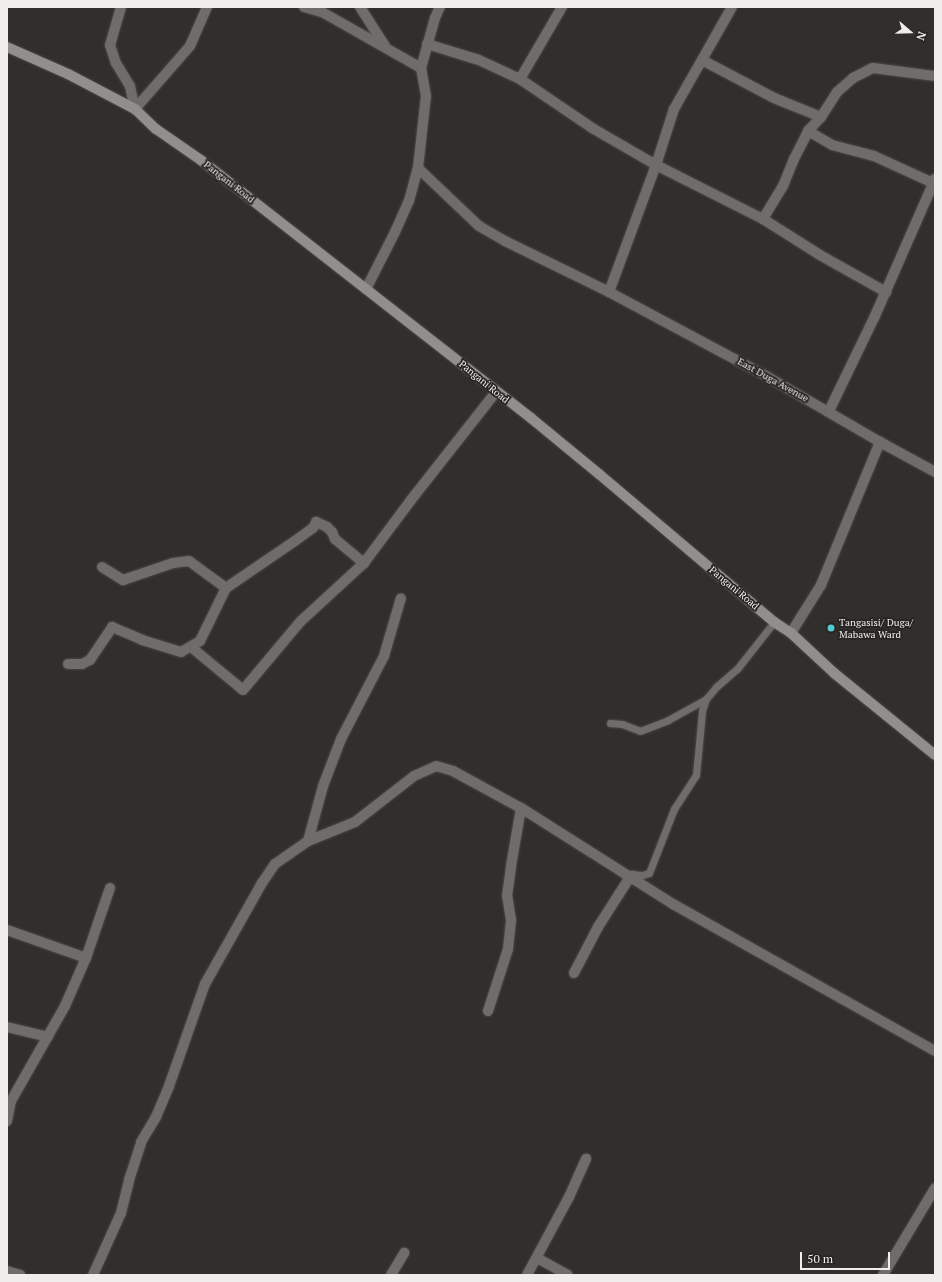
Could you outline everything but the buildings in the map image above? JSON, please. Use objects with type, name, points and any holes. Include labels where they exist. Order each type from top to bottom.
[{"type":"main road","name":"Pangani Road","points":[[7,48],[68,74],[135,109],[156,129],[202,161],[599,474],[774,622],[791,633],[834,673],[935,755]]},
{"type":"street","points":[[121,7],[110,46],[116,62],[130,86],[135,109]]},
{"type":"street","points":[[135,109],[190,46],[207,7]]},
{"type":"street","points":[[304,7],[322,12],[421,68]]},
{"type":"street","points":[[360,7],[386,47]]},
{"type":"street","points":[[366,289],[396,232],[408,201],[418,168],[426,96],[421,68],[427,44],[440,7]]},
{"type":"street","points":[[520,79],[562,7]]},
{"type":"street","points":[[609,292],[656,165],[674,109],[732,7]]},
{"type":"street","points":[[427,44],[479,60],[520,79],[592,128],[656,165],[763,219],[820,255],[886,292]]},
{"type":"street","points":[[702,60],[774,98],[821,117]]},
{"type":"street","points":[[763,219],[783,186],[794,158],[808,131],[821,117],[837,92],[853,78],[873,68],[935,76]]},
{"type":"street","points":[[808,131],[832,145],[874,156],[934,181],[886,292],[829,412]]},
{"type":"street","name":"East Duga Avenue","points":[[418,168],[479,226],[505,241],[609,292],[761,373],[935,472]]},
{"type":"street","points":[[191,646],[195,652],[243,690],[301,621],[364,563],[411,500],[496,392]]},
{"type":"street","points":[[791,633],[821,585],[880,442]]},
{"type":"street","points":[[68,664],[82,664],[90,660],[112,627],[168,649],[181,652],[200,641],[226,588],[313,528],[316,522],[327,527],[332,532],[335,539],[364,563]]},
{"type":"street","points":[[102,567],[123,580],[173,563],[190,561],[226,588]]},
{"type":"street","points":[[308,841],[323,786],[341,740],[384,656],[401,598]]},
{"type":"street","points":[[93,1275],[121,1212],[128,1180],[141,1142],[156,1117],[169,1086],[205,984],[250,900],[275,864],[308,841],[355,822],[414,776],[436,766],[453,771],[521,808],[673,904],[935,1051]]},
{"type":"street","points":[[488,1011],[508,949],[511,920],[508,896],[511,866],[521,808]]},
{"type":"street","points":[[574,973],[598,927],[630,877]]},
{"type":"street","points":[[7,1121],[11,1102],[48,1037],[86,958],[110,888]]},
{"type":"street","points":[[7,930],[86,958]]},
{"type":"street","points":[[7,1027],[48,1037]]},
{"type":"street","points":[[527,1275],[569,1197],[586,1159]]},
{"type":"street","points":[[883,1275],[935,1188]]},
{"type":"street","points":[[391,1275],[404,1253]]},
{"type":"street","points":[[537,1258],[568,1275]]},
{"type":"street","points":[[7,1271],[20,1275]]},
{"type":"lane","points":[[610,723],[640,731],[668,720],[706,699],[716,687],[737,669],[774,622]]},
{"type":"lane","points":[[630,877],[632,874],[642,875],[648,872],[674,809],[696,775],[702,711],[706,699]]},
{"type":"place","name":"Tangasisi/ Duga/ Mabawa Ward","points":[[831,628]]}]
